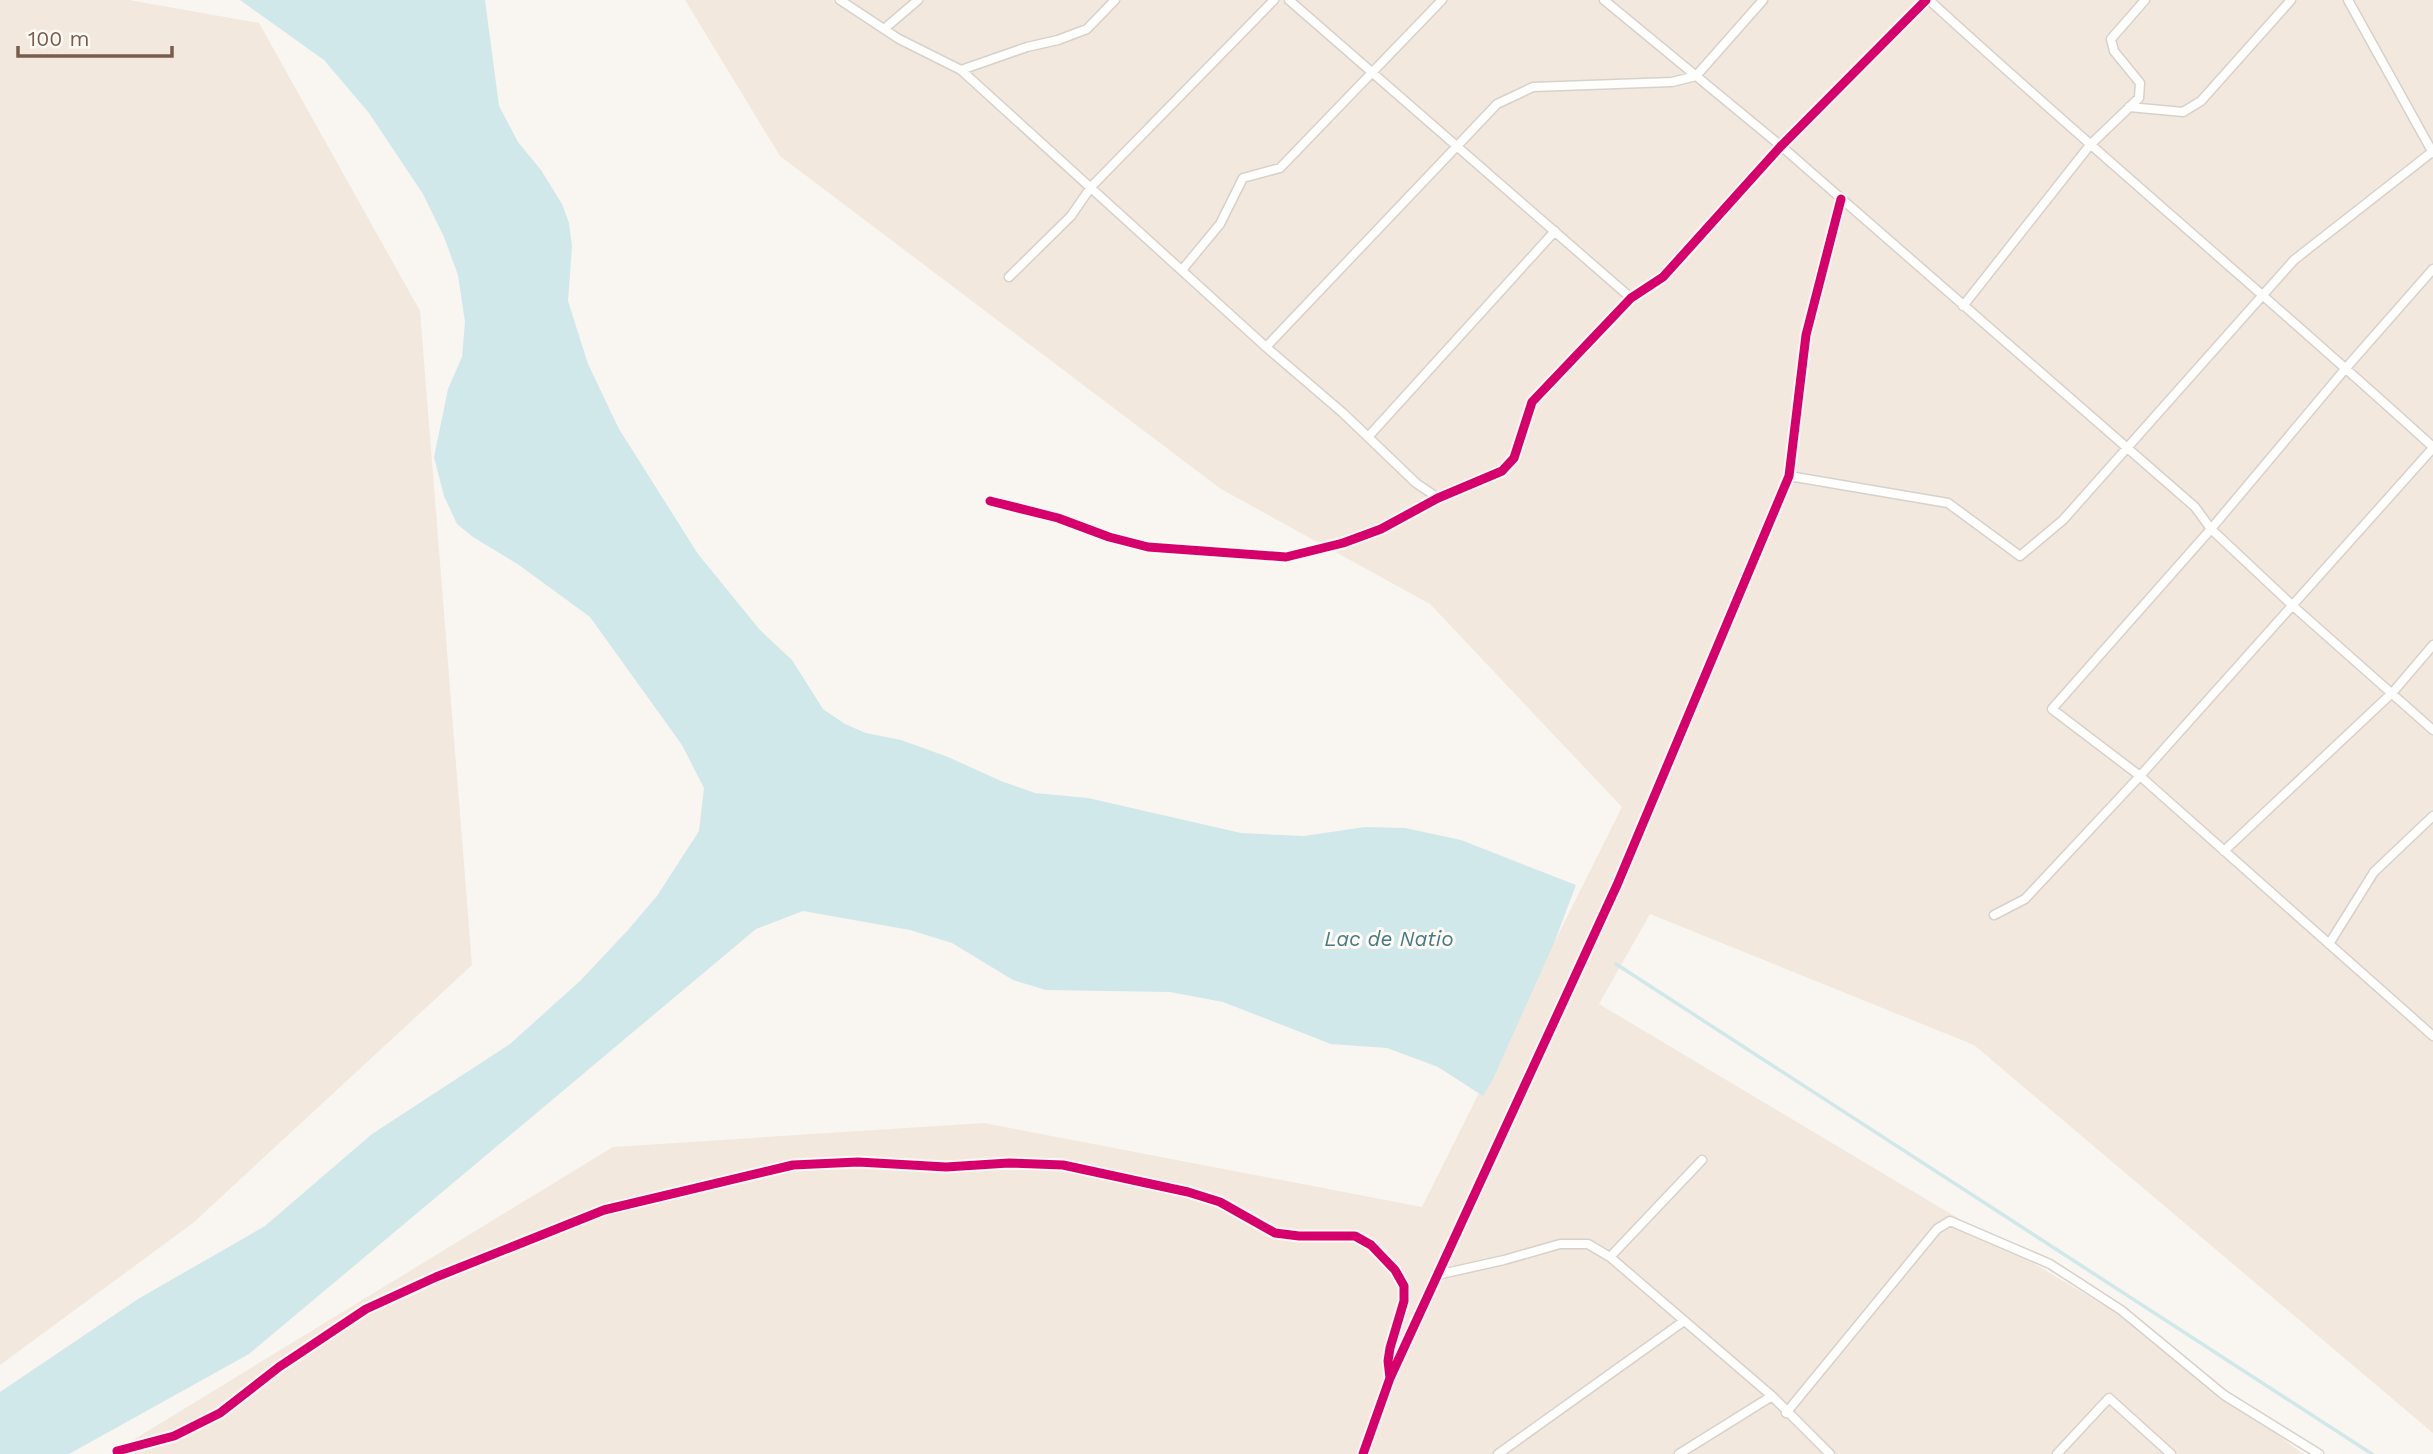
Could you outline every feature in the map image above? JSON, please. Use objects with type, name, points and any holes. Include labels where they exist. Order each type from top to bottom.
[{"type":"street","points":[[840,0],[899,39],[961,70],[1416,483],[1438,498]]},
{"type":"street","points":[[884,29],[918,0]]},
{"type":"street","points":[[961,70],[1087,29],[1115,0]]},
{"type":"street","points":[[1009,278],[1071,216],[1091,187],[1274,0]]},
{"type":"street","points":[[1289,0],[1631,298]]},
{"type":"street","points":[[1182,270],[1220,224],[1243,178],[1280,168],[1442,0]]},
{"type":"street","points":[[1604,0],[1782,146],[2194,507],[2211,529],[2293,606],[2433,730]]},
{"type":"street","points":[[1266,347],[1497,104],[1533,87],[1672,82],[1696,76],[1763,0]]},
{"type":"street","points":[[990,501],[1058,518],[1109,537],[1148,547],[1286,556],[1343,543],[1502,471],[1514,457],[1532,402],[1631,298],[1663,277],[1782,146],[1928,0],[2433,447],[2140,776],[2025,899],[1994,915]]},
{"type":"street","points":[[1963,306],[2090,145],[2139,98],[2140,83],[2114,51],[2111,38],[2145,0]]},
{"type":"street","points":[[2129,107],[2183,112],[2201,101],[2291,0]]},
{"type":"street","points":[[1789,476],[1948,503],[2020,556],[2063,520],[2294,260],[2432,153],[2348,0]]},
{"type":"street","points":[[1363,1454],[1390,1378],[1617,885],[1789,476],[1806,335],[1841,199]]},
{"type":"street","points":[[1368,437],[1555,231]]},
{"type":"street","points":[[2433,269],[2211,529],[2052,709],[2140,776],[2433,1036]]},
{"type":"street","points":[[2224,851],[2393,692],[2433,645]]},
{"type":"street","points":[[2329,944],[2374,872],[2433,816]]},
{"type":"street","points":[[1610,1257],[1702,1160]]},
{"type":"street","points":[[118,1454],[117,1451],[174,1436],[220,1413],[279,1367],[366,1310],[436,1277],[604,1210],[793,1165],[1063,1165],[1199,1195],[1220,1202],[1275,1233],[1355,1236],[1371,1245],[1395,1270],[1404,1286],[1404,1301],[1388,1361],[1390,1378]]},
{"type":"street","points":[[1786,1413],[1937,1229],[1950,1221],[2050,1264],[2121,1310],[2224,1395],[2319,1454]]},
{"type":"street","points":[[1437,1275],[1504,1261],[1560,1244],[1588,1244],[1610,1257],[1772,1396],[1786,1413],[1830,1454]]},
{"type":"street","points":[[1498,1454],[1684,1321]]},
{"type":"street","points":[[1678,1454],[1772,1396]]},
{"type":"street","points":[[2057,1454],[2109,1398],[2171,1454]]},
{"type":"shaded area","points":[[0,0],[129,0],[259,23],[420,311],[472,965],[193,1223],[0,1365]]},
{"type":"shaded area","points":[[685,0],[2433,0],[2433,1433],[1974,1045],[1650,914],[1599,1004],[2132,1322],[2303,1454],[110,1454],[613,1147],[984,1123],[1422,1207],[1622,807],[1430,604],[1221,489],[780,156]]},
{"type":"water","name":"Lac de Natio","points":[[240,0],[485,0],[499,106],[518,142],[541,170],[562,204],[569,223],[572,246],[568,301],[588,364],[619,429],[698,554],[760,630],[792,660],[823,709],[845,724],[866,733],[901,740],[948,757],[1035,793],[1088,798],[1241,833],[1304,836],[1365,827],[1405,828],[1461,840],[1576,885],[1554,943],[1483,1096],[1438,1067],[1387,1048],[1331,1044],[1223,1002],[1170,992],[1046,990],[1013,980],[952,943],[910,930],[803,911],[756,929],[249,1354],[69,1454],[0,1454],[0,1392],[138,1299],[265,1226],[372,1134],[510,1044],[580,981],[628,930],[657,896],[699,831],[704,788],[682,745],[590,617],[457,524],[444,496],[434,457],[448,389],[462,357],[465,322],[458,275],[444,237],[423,194],[369,113],[324,60]]},
{"type":"waterway","points":[[1616,964],[2372,1454]]},
{"type":"cycle path","points":[[990,501],[1058,518],[1109,537],[1148,547],[1286,557],[1343,543],[1381,529],[1438,498],[1502,471],[1514,458],[1532,402],[1631,298],[1663,277],[1781,146],[1926,0]]},
{"type":"cycle path","points":[[1363,1454],[1390,1378],[1617,885],[1789,476],[1806,335],[1841,199]]},
{"type":"cycle path","points":[[118,1454],[117,1451],[174,1436],[220,1413],[279,1367],[366,1309],[436,1277],[604,1210],[793,1165],[858,1162],[946,1167],[1009,1163],[1063,1165],[1188,1192],[1220,1202],[1275,1233],[1355,1236],[1371,1245],[1395,1270],[1404,1286],[1404,1301],[1388,1361],[1390,1378]]}]
